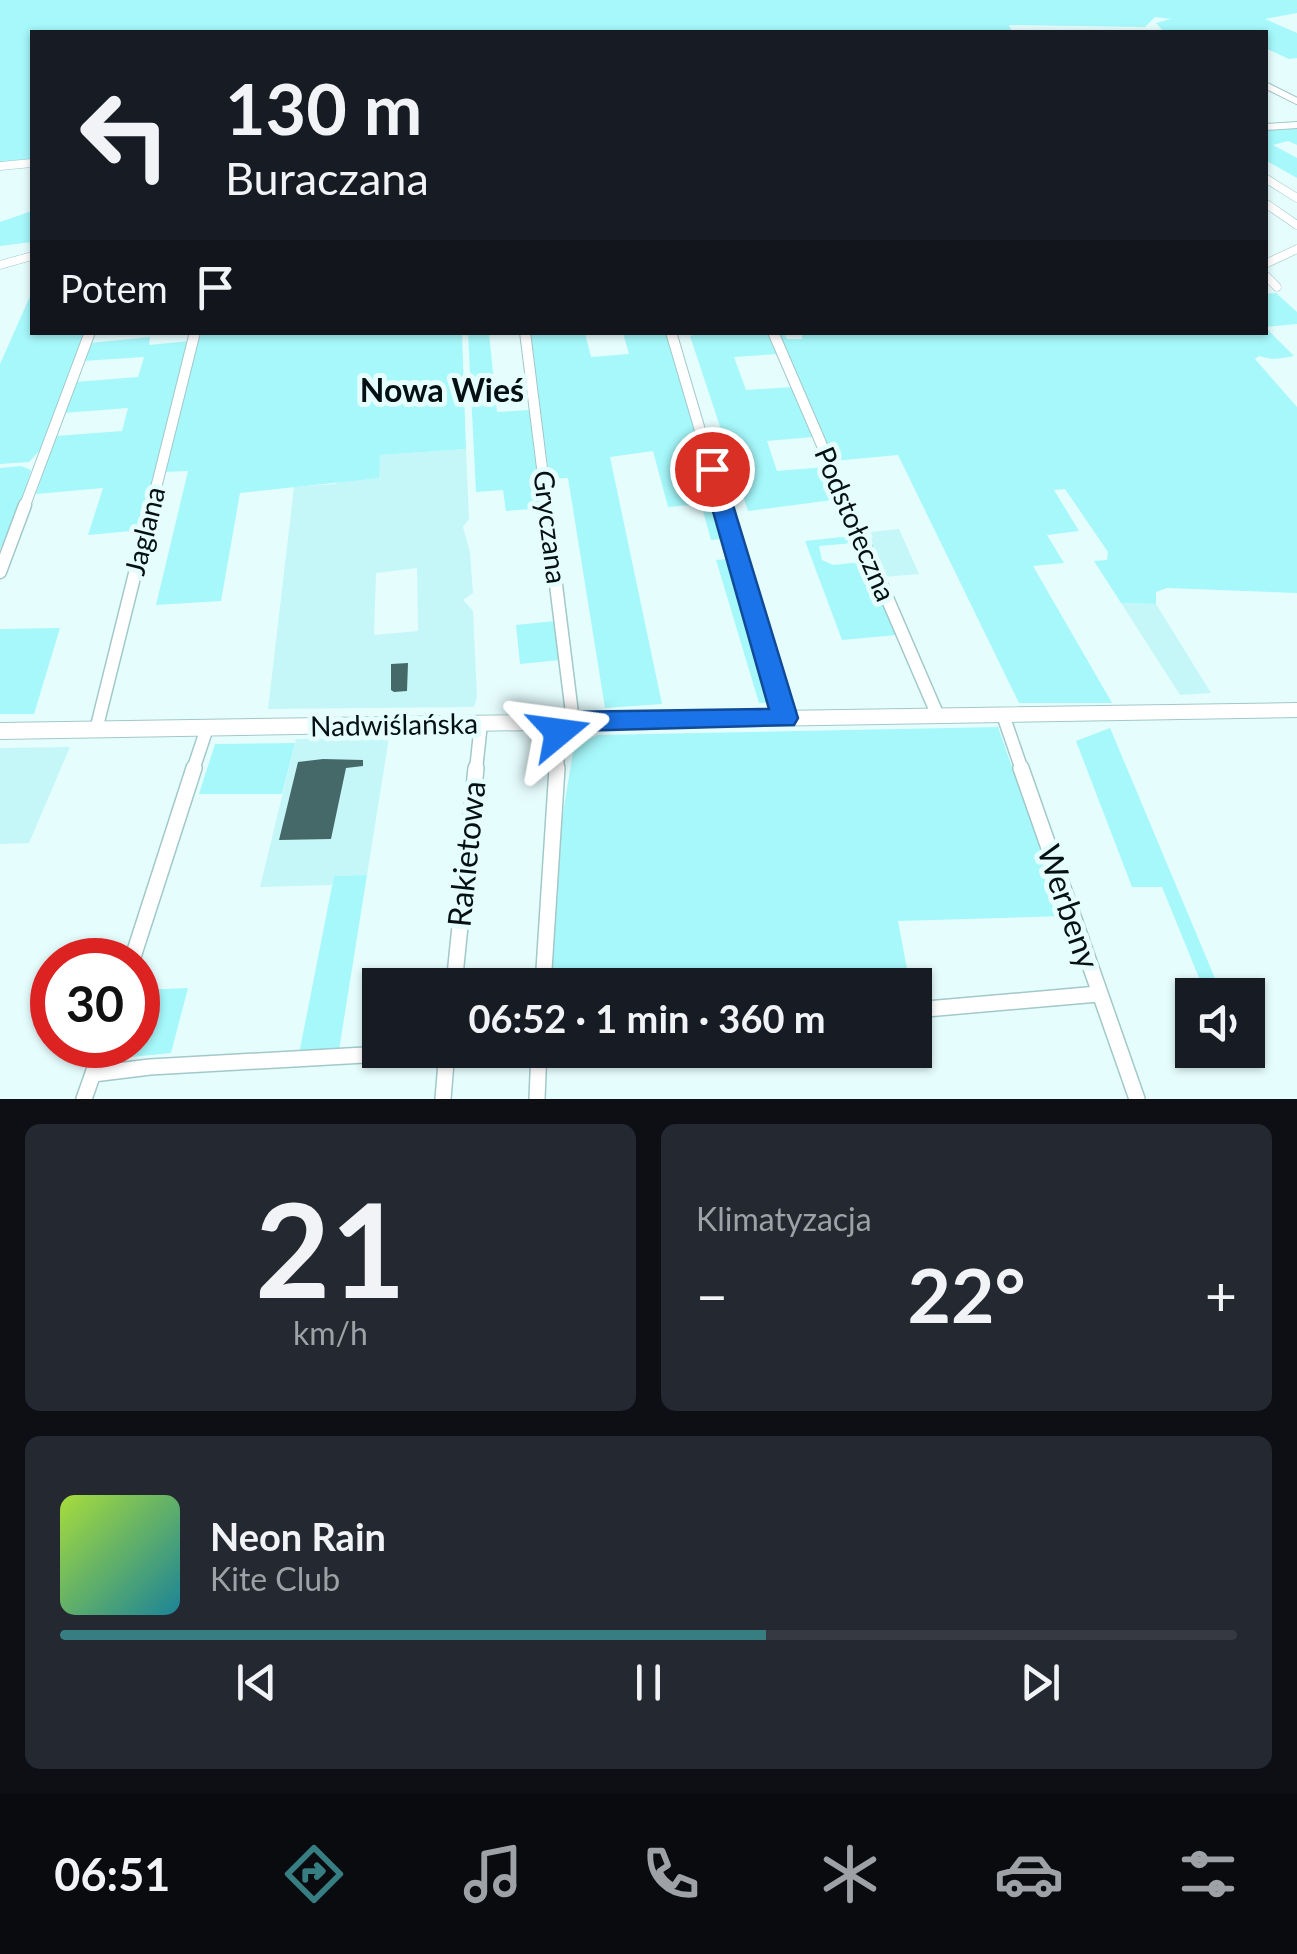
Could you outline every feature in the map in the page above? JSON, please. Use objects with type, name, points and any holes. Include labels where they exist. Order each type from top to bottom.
[{"type":"main road","name":"Nadwiślańska","points":[[0,731],[1297,710]]},
{"type":"street","points":[[1268,86],[1297,100]]},
{"type":"street","points":[[1268,127],[1297,125]]},
{"type":"street","points":[[0,166],[30,163]]},
{"type":"street","points":[[1268,180],[1297,198]]},
{"type":"street","points":[[1268,204],[1297,225]]},
{"type":"street","points":[[1268,263],[1297,250]]},
{"type":"street","points":[[0,275],[3,264],[30,257]]},
{"type":"street","points":[[1268,279],[1278,287]]},
{"type":"street","points":[[0,572],[89,335]]},
{"type":"street","name":"Jaglana","points":[[96,730],[194,335]]},
{"type":"street","name":"Gryczana","points":[[525,335],[566,722],[544,968]]},
{"type":"street","points":[[671,335],[785,718]]},
{"type":"street","name":"Podstołeczna","points":[[774,335],[938,716]]},
{"type":"street","name":"Werbeny","points":[[1003,715],[1136,1099]]},
{"type":"street","name":"Rakietowa","points":[[456,968],[480,723]]},
{"type":"street","points":[[139,938],[207,728]]},
{"type":"street","points":[[932,1009],[1098,994]]},
{"type":"street","points":[[94,1074],[150,1067],[362,1055]]},
{"type":"street","points":[[84,1099],[96,1068]]},
{"type":"street","points":[[442,1099],[446,1068]]},
{"type":"street","points":[[537,1099],[538,1068]]},
{"type":"shaded area","points":[[0,0],[1297,0],[1297,13],[1265,19],[1297,33],[1297,58],[1289,59],[1268,49],[1268,30],[1162,30],[1156,23],[1171,19],[1155,17],[1145,27],[1009,25],[1011,30],[30,30],[30,161],[0,165]]},
{"type":"shaded area","points":[[1297,126],[1297,145],[1288,141],[1273,145],[1297,158],[1297,178],[1268,162],[1268,128]]},
{"type":"shaded area","points":[[30,212],[30,242],[0,246],[0,222]]},
{"type":"shaded area","points":[[1276,293],[1297,312],[1297,324],[1268,327],[1268,294]]},
{"type":"shaded area","points":[[30,296],[30,335],[85,335],[40,450],[29,462],[0,464],[0,364]]},
{"type":"shaded area","points":[[1268,330],[1294,356],[1255,359],[1297,407],[1297,593],[1167,588],[1156,592],[1156,604],[1121,603],[1094,561],[1107,560],[1108,552],[1065,489],[1054,490],[1079,531],[1047,535],[1064,563],[1033,566],[1112,703],[1019,703],[898,455],[833,461],[779,335],[802,339],[802,335],[1268,335]]},
{"type":"shaded area","points":[[196,335],[462,335],[466,449],[380,455],[379,478],[240,493],[221,601],[156,605],[188,471],[162,472]]},
{"type":"shaded area","points":[[468,335],[489,335],[497,412],[530,410],[544,508],[506,511],[503,490],[476,492]]},
{"type":"shaded area","points":[[528,335],[586,335],[591,357],[629,354],[624,335],[668,335],[730,538],[711,540],[701,504],[668,507],[653,451],[610,457],[662,704],[605,708],[568,478],[550,479]]},
{"type":"shaded area","points":[[770,335],[778,354],[734,357],[746,390],[792,387],[813,437],[767,441],[777,471],[826,467],[840,499],[748,511],[690,336]]},
{"type":"shaded area","points":[[150,337],[149,345],[190,341],[142,530],[88,535],[103,488],[36,494],[56,436],[122,431],[128,408],[64,413],[75,382],[138,377],[144,357],[83,361],[90,343]]},
{"type":"shaded area","points":[[466,449],[469,519],[463,527],[470,552],[473,593],[463,600],[473,611],[477,697],[474,707],[268,709],[294,487],[335,484],[380,455]],"holes":[[[417,568],[418,631],[374,635],[376,573]]]},
{"type":"shaded area","points":[[21,466],[31,470],[18,516],[0,549],[0,468]]},
{"type":"shaded area","points":[[899,529],[919,574],[884,577],[868,540],[873,537],[870,532]]},
{"type":"shaded area","points":[[852,536],[854,543],[819,546],[822,560],[833,565],[863,562],[897,635],[842,640],[805,541]]},
{"type":"shaded area","points":[[735,558],[778,703],[759,703],[716,560]]},
{"type":"shaded area","points":[[1121,603],[1156,604],[1211,693],[1180,695]]},
{"type":"shaded area","points":[[555,621],[560,660],[520,664],[516,625]]},
{"type":"shaded area","points":[[60,628],[34,714],[0,714],[0,629]]},
{"type":"shaded area","points":[[998,727],[1064,916],[898,921],[907,968],[550,968],[556,856],[574,746],[598,735]]},
{"type":"shaded area","points":[[1110,728],[1215,978],[1199,978],[1162,887],[1132,887],[1076,741]]},
{"type":"shaded area","points":[[389,738],[367,875],[334,876],[332,885],[260,887],[296,739]]},
{"type":"shaded area","points":[[295,743],[282,794],[199,794],[215,744]]},
{"type":"shaded area","points":[[70,747],[29,843],[0,844],[0,748]]},
{"type":"shaded area","points":[[367,875],[339,1050],[299,1054],[334,876]]},
{"type":"shaded area","points":[[188,988],[171,1053],[160,1054],[160,989]]},
{"type":"building","points":[[408,663],[407,691],[394,692],[391,664]]},
{"type":"building","points":[[363,760],[363,766],[346,768],[331,839],[279,840],[298,762]]},
{"type":"district","name":"Nowa Wieś","points":[[442,391]]},
{"type":"route","points":[[559,732],[560,722],[572,721],[785,718],[712,469]]}]
